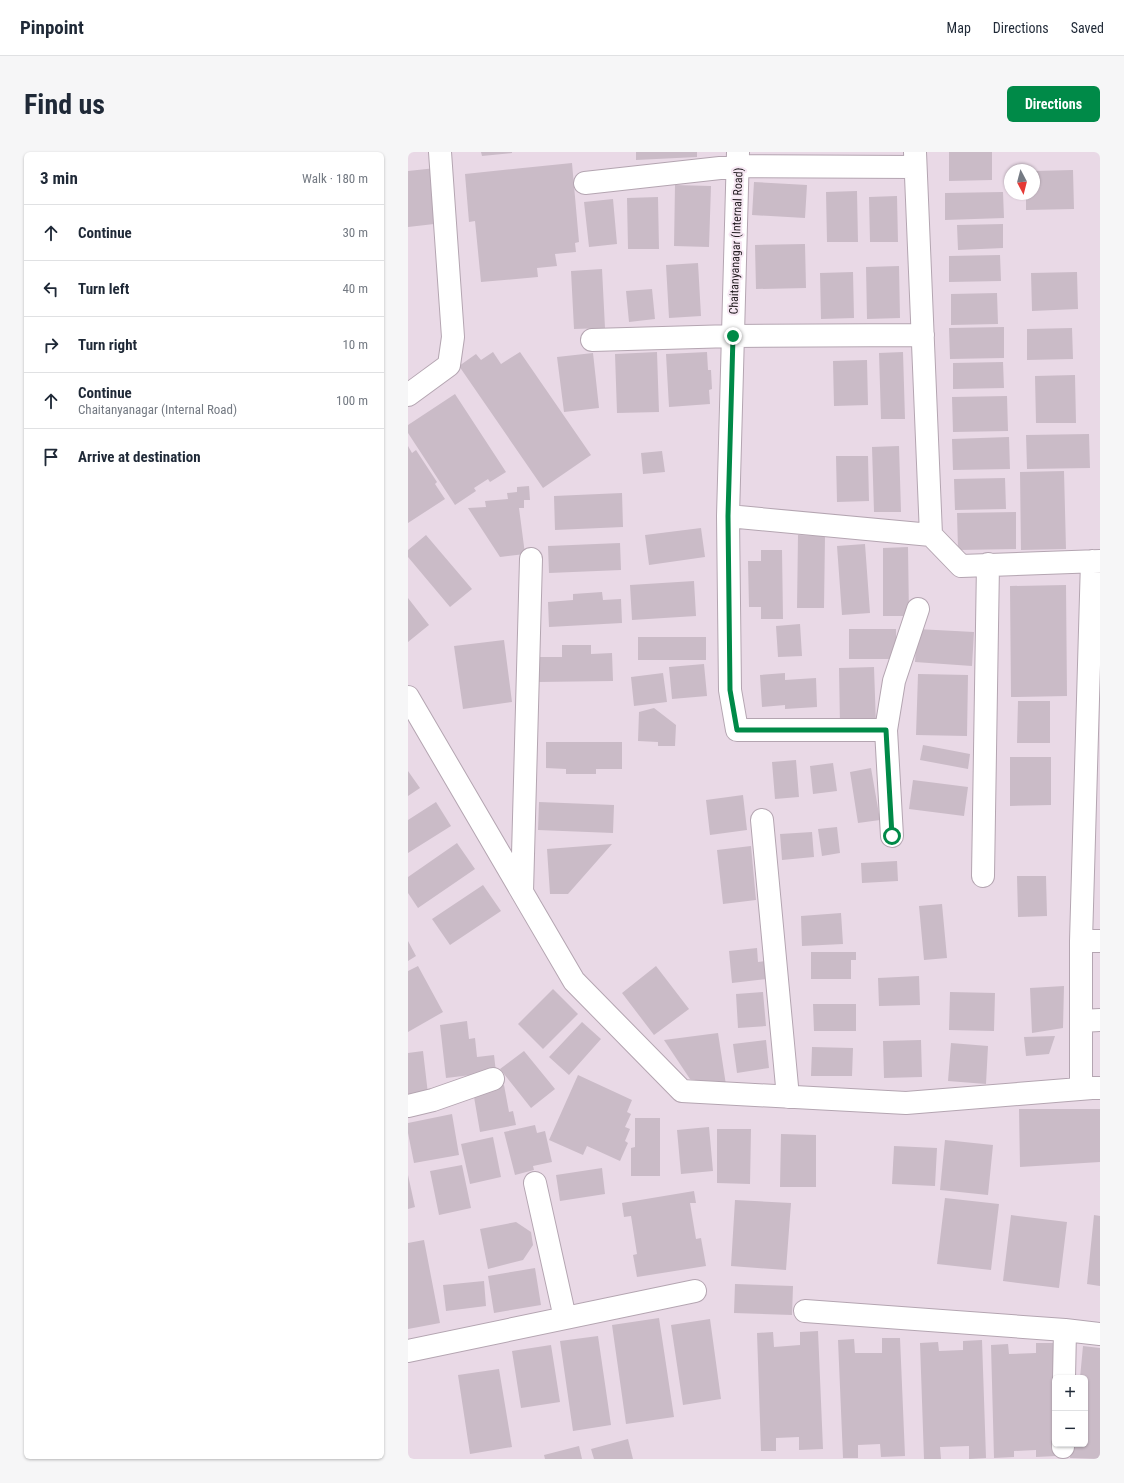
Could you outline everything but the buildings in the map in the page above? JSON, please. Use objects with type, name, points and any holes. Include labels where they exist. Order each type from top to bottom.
[{"type":"street","points":[[408,395],[448,365],[453,337],[440,152]]},
{"type":"street","points":[[585,183],[738,159],[915,160],[931,535]]},
{"type":"street","name":"Chaitanyanagar (Internal Road)","points":[[738,159],[728,516],[730,690],[737,730],[886,730]]},
{"type":"street","points":[[592,340],[733,336],[923,335]]},
{"type":"street","points":[[408,697],[574,981],[682,1091],[906,1103],[1091,1089],[1090,941],[1096,561],[961,566],[931,535],[728,516]]},
{"type":"street","points":[[522,892],[530,559]]},
{"type":"street","points":[[984,876],[988,564]]},
{"type":"street","points":[[892,836],[886,730],[894,681],[918,609]]},
{"type":"street","points":[[762,820],[788,1097]]},
{"type":"street","points":[[408,1106],[433,1100],[494,1079]]},
{"type":"street","points":[[535,1183],[565,1318]]},
{"type":"street","points":[[408,1351],[695,1291]]},
{"type":"street","points":[[804,1311],[1065,1330],[1100,1334]]},
{"type":"street","points":[[1064,1375],[1065,1330]]},
{"type":"route","points":[[733,336],[728,516],[730,690],[737,730],[886,730],[892,836]]}]
